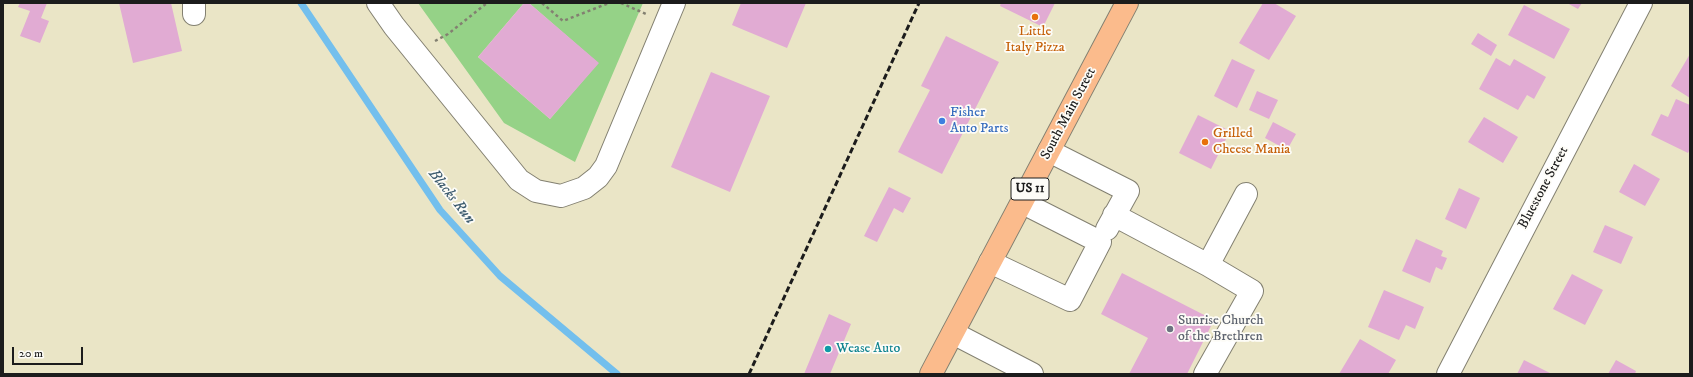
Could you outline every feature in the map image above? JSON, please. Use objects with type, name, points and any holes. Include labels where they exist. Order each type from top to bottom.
[{"type":"main road","name":"South Main Street","points":[[931,374],[1127,3]]},
{"type":"street","points":[[378,3],[519,180],[540,193],[554,196],[568,194],[584,188],[593,182],[606,166],[674,3]]},
{"type":"street","name":"Bluestone Street","points":[[1448,374],[1641,3]]},
{"type":"street","points":[[990,262],[1070,300],[1128,191],[1049,151]]},
{"type":"street","points":[[1208,265],[1246,194]]},
{"type":"street","points":[[1022,203],[1100,242]]},
{"type":"street","points":[[1114,215],[1208,265],[1252,291],[1205,374]]},
{"type":"street","points":[[953,333],[1032,374]]},
{"type":"path","points":[[415,51],[448,34],[487,3]]},
{"type":"path","points":[[542,3],[563,21],[609,3]]},
{"type":"green space","points":[[418,3],[524,3],[478,57],[550,119],[598,63],[529,3],[643,3],[575,162],[504,123]]},
{"type":"building","points":[[20,3],[47,3],[41,18],[49,21],[40,43],[20,36],[30,11],[18,7]]},
{"type":"building","points":[[119,3],[171,3],[182,51],[133,63]]},
{"type":"building","points":[[524,3],[529,3],[599,63],[550,119],[478,57]]},
{"type":"building","points":[[741,3],[806,3],[787,48],[732,25]]},
{"type":"building","name":"Little Italy Pizza","points":[[1001,3],[1055,3],[1043,27],[1000,6]]},
{"type":"building","points":[[1263,3],[1274,3],[1296,16],[1269,60],[1239,43]]},
{"type":"building","points":[[1567,3],[1582,3],[1578,9]]},
{"type":"building","points":[[1524,5],[1570,29],[1554,59],[1508,35]]},
{"type":"building","points":[[1478,33],[1497,45],[1491,56],[1471,44]]},
{"type":"building","name":"Fisher Auto Parts","points":[[946,36],[999,62],[942,174],[898,152],[930,90],[921,86]]},
{"type":"building","points":[[1690,54],[1690,98],[1671,86]]},
{"type":"building","points":[[1496,58],[1510,66],[1514,59],[1546,77],[1534,99],[1527,95],[1518,110],[1479,89]]},
{"type":"building","points":[[1232,59],[1255,70],[1237,108],[1214,96]]},
{"type":"building","points":[[711,72],[770,96],[730,192],[671,167]]},
{"type":"building","points":[[1257,91],[1278,100],[1269,119],[1249,110]]},
{"type":"building","points":[[1676,99],[1690,105],[1690,149],[1688,153],[1651,135],[1661,114],[1668,117]]},
{"type":"building","name":"Grilled Cheese Mania","points":[[1198,115],[1230,131],[1211,169],[1179,153]]},
{"type":"building","points":[[1484,117],[1518,137],[1503,163],[1468,142]]},
{"type":"building","points":[[1273,122],[1296,134],[1287,150],[1265,138]]},
{"type":"building","points":[[1634,164],[1660,179],[1645,206],[1619,192]]},
{"type":"building","points":[[889,187],[911,198],[903,213],[894,208],[877,242],[864,236]]},
{"type":"building","points":[[1459,188],[1480,198],[1466,229],[1445,219]]},
{"type":"building","points":[[1605,225],[1633,237],[1621,264],[1593,252]]},
{"type":"building","points":[[1416,239],[1443,251],[1441,256],[1447,258],[1442,270],[1436,267],[1430,283],[1402,271]]},
{"type":"building","name":"Sunrise Church of the Brethren","points":[[1122,273],[1214,320],[1187,374],[1129,374],[1148,338],[1101,314]]},
{"type":"building","points":[[1572,274],[1603,290],[1585,325],[1553,309]]},
{"type":"building","points":[[1384,290],[1424,307],[1415,329],[1406,325],[1399,340],[1368,327]]},
{"type":"building","name":"Wease Auto","points":[[829,314],[851,324],[830,374],[804,374]]},
{"type":"building","points":[[1360,339],[1396,360],[1388,374],[1339,374]]},
{"type":"building","points":[[1524,360],[1552,374],[1517,374]]},
{"type":"building","points":[[1616,360],[1636,371],[1635,374],[1608,374]]},
{"type":"waterway","name":"Blacks Run","points":[[301,3],[440,210],[500,276],[617,374]]},
{"type":"railway","points":[[749,374],[919,3]]},
{"type":"place","name":"Little Italy Pizza","points":[[1035,17]]},
{"type":"place","name":"Fisher Auto Parts","points":[[942,121]]},
{"type":"place","name":"Grilled Cheese Mania","points":[[1205,142]]},
{"type":"place","name":"Sunrise Church of the Brethren","points":[[1170,329]]},
{"type":"place","name":"Wease Auto","points":[[828,349]]}]
